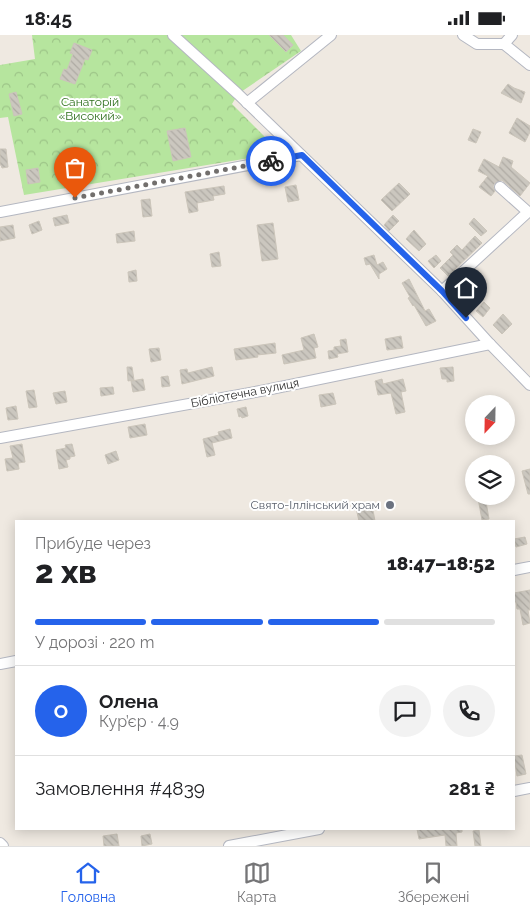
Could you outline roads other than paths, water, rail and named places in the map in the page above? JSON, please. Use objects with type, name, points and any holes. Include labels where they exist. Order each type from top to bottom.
[{"type":"street","points":[[173,35],[248,103],[442,291],[490,345],[530,385]]},
{"type":"street","points":[[248,103],[330,35]]},
{"type":"street","points":[[463,35],[477,44],[504,44],[530,65]]},
{"type":"street","points":[[504,44],[512,35]]},
{"type":"street","points":[[0,212],[302,155]]},
{"type":"street","points":[[442,291],[528,212],[500,187]]},
{"type":"street","name":"Бібліотечна вулиця","points":[[0,438],[266,390],[490,345]]},
{"type":"street","points":[[515,570],[530,567]]},
{"type":"street","points":[[0,664],[15,661]]},
{"type":"street","points":[[515,791],[530,788]]},
{"type":"street","points":[[229,846],[314,830]]},
{"type":"street","points":[[0,843],[3,846]]},
{"type":"place","name":"Свято-Іллінський храм","points":[[390,505]]},
{"type":"park label","name":"Санаторій «Високий»","points":[[90,109]]}]
